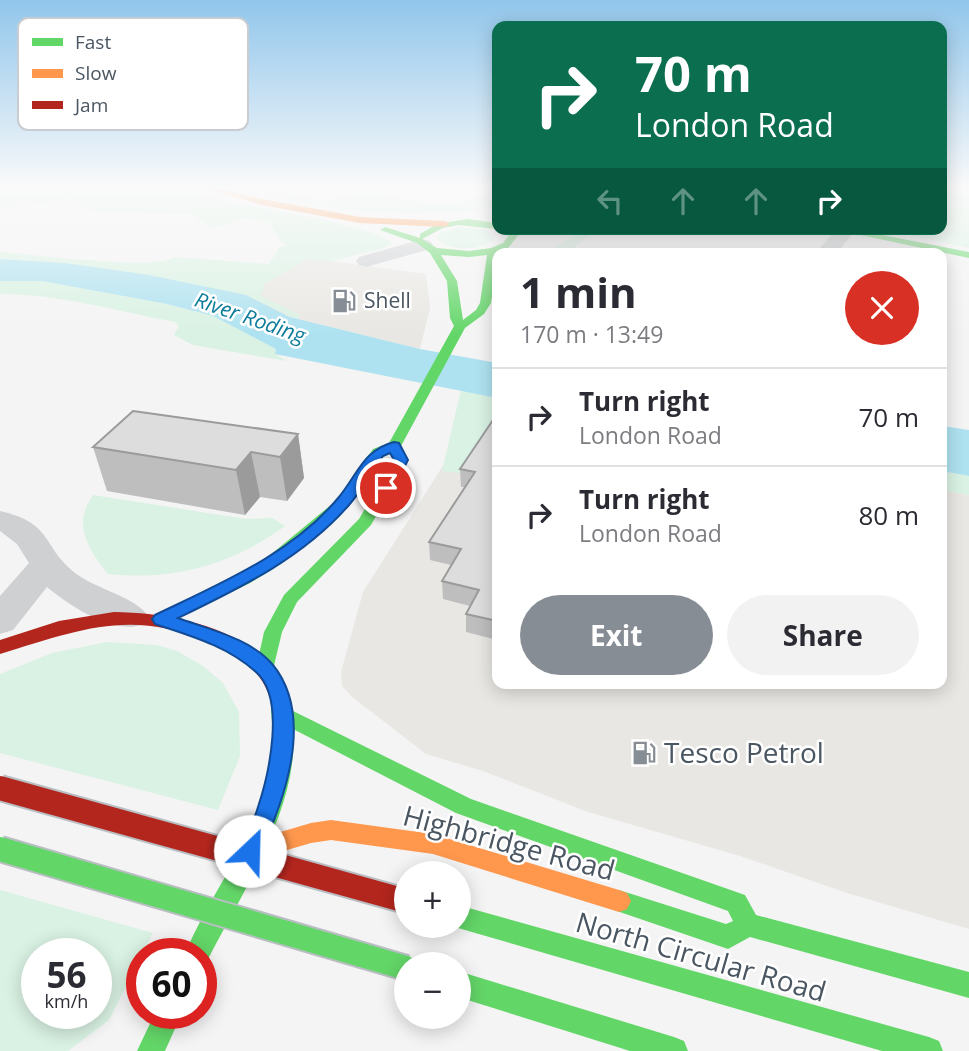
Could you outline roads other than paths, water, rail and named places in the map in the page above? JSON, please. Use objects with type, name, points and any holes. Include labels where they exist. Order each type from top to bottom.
[{"type":"main road","points":[[403,237],[469,254],[492,251]]},
{"type":"main road","points":[[426,245],[428,237]]},
{"type":"main road","points":[[876,237],[930,248]]},
{"type":"main road","points":[[426,245],[447,269],[456,295],[455,320],[460,326]]},
{"type":"main road","points":[[947,252],[969,256]]},
{"type":"main road","points":[[0,647],[62,626],[145,618],[244,579],[305,537],[343,502],[378,453],[394,446],[460,326],[474,321],[485,304],[491,282],[489,261],[492,254]]},
{"type":"main road","points":[[265,668],[273,632],[290,599],[365,522],[386,488],[401,460],[394,446]]},
{"type":"main road","points":[[145,618],[231,644],[265,668],[278,690],[282,714],[280,766],[269,809],[206,938]]},
{"type":"main road","name":"Highbridge Road","points":[[282,714],[464,806],[736,903],[748,925],[969,985]]},
{"type":"main road","points":[[0,788],[394,898]]},
{"type":"main road","name":"Highbridge Road","points":[[250,851],[311,833],[331,831],[383,836],[433,844],[577,887],[729,937],[748,925]]},
{"type":"main road","points":[[0,849],[394,964]]},
{"type":"main road","name":"North Circular Road","points":[[471,920],[929,1051]]},
{"type":"main road","points":[[471,988],[674,1051]]},
{"type":"main road","points":[[151,1051],[161,1029]]},
{"type":"street","points":[[366,261],[426,245]]},
{"type":"street","points":[[0,521],[11,522],[34,540],[45,566],[74,589],[145,618]]},
{"type":"street","points":[[0,621],[45,566]]},
{"type":"water","name":"River Roding","points":[[0,259],[65,263],[149,275],[246,295],[290,317],[420,349],[492,362],[492,397],[275,354],[276,349],[213,316],[167,304],[42,281],[0,281]]},
{"type":"water","points":[[947,427],[969,430],[969,476],[947,472]]},
{"type":"place","name":"Shell","points":[[344,301]]},
{"type":"place","name":"Tesco Petrol","points":[[644,753]]}]
